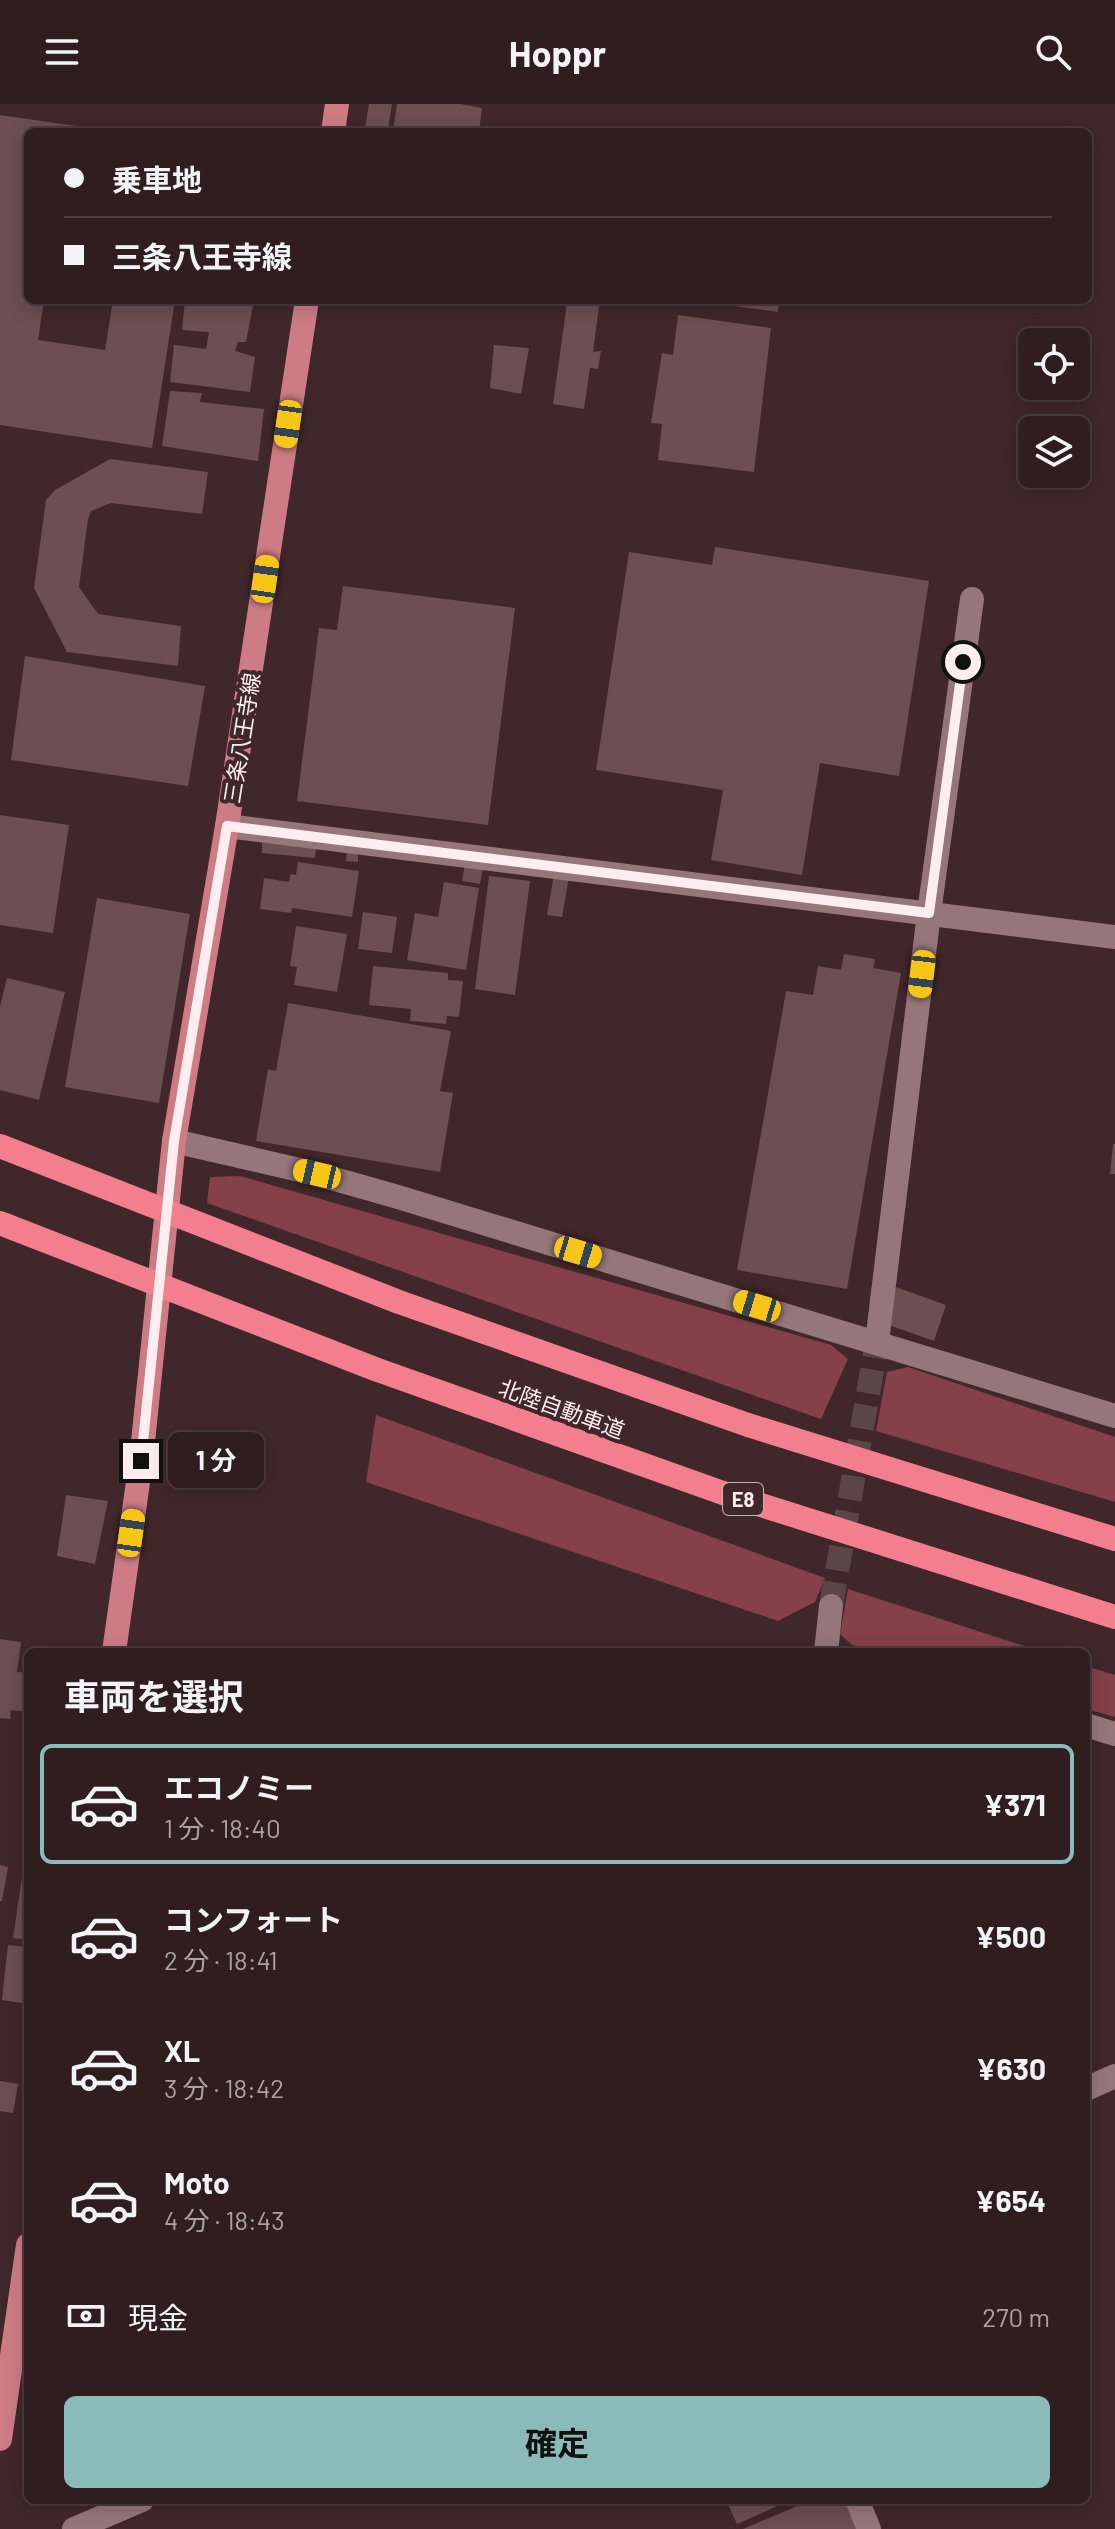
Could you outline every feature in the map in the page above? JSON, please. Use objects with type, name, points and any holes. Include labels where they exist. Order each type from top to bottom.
[{"type":"highway","name":"北陸自動車道","points":[[0,1146],[399,1302],[748,1425],[1115,1539]]},
{"type":"highway","name":"北陸自動車道","points":[[0,1223],[375,1369],[723,1493],[1115,1617]]},
{"type":"main road","points":[[334,128],[337,104]]},
{"type":"main road","name":"三条八王寺線","points":[[115,1648],[141,1461],[174,1141],[227,826],[306,304]]},
{"type":"main road","points":[[0,2439],[24,2273]]},
{"type":"street","points":[[877,1342],[929,913],[972,599]]},
{"type":"street","points":[[227,826],[1115,937]]},
{"type":"street","points":[[174,1141],[330,1178],[1115,1416]]},
{"type":"street","points":[[829,1648],[831,1606]]},
{"type":"street","points":[[1090,1726],[1115,1734]]},
{"type":"street","points":[[1090,2087],[1115,2076]]},
{"type":"street","points":[[74,2529],[133,2504]]},
{"type":"street","points":[[859,2504],[869,2529]]},
{"type":"shaded area","points":[[240,1176],[831,1345],[848,1359],[821,1419],[207,1203],[210,1177]]},
{"type":"shaded area","points":[[908,1367],[1115,1437],[1115,1502],[876,1431],[887,1372]]},
{"type":"shaded area","points":[[376,1415],[825,1578],[815,1602],[778,1621],[366,1482]]},
{"type":"shaded area","points":[[848,1589],[1031,1648],[863,1648],[852,1645],[840,1634]]},
{"type":"shaded area","points":[[1090,1667],[1115,1675],[1115,1717],[1090,1710]]},
{"type":"building","points":[[369,104],[392,104],[388,128],[365,128]]},
{"type":"building","points":[[397,104],[461,104],[482,108],[480,128],[394,128]]},
{"type":"building","points":[[0,115],[76,126],[24,128],[24,304],[43,304],[38,340],[105,350],[112,304],[174,304],[152,448],[0,425]]},
{"type":"building","points":[[185,304],[253,304],[246,342],[238,342],[235,351],[255,357],[250,392],[170,382],[174,345],[206,349],[209,332],[182,330]]},
{"type":"building","points":[[567,304],[599,306],[593,352],[601,351],[598,369],[590,368],[584,409],[553,404]]},
{"type":"building","points":[[719,304],[779,304],[778,312]]},
{"type":"building","points":[[678,315],[771,328],[754,472],[658,460],[662,424],[651,423],[662,353],[673,355]]},
{"type":"building","points":[[494,345],[529,348],[521,394],[490,388]]},
{"type":"building","points":[[170,391],[202,393],[200,402],[264,409],[258,461],[162,446]]},
{"type":"building","points":[[110,459],[208,472],[202,514],[111,503],[91,511],[88,519],[79,587],[98,614],[181,626],[178,666],[67,652],[34,588],[46,500],[55,490]]},
{"type":"building","points":[[715,547],[929,581],[899,776],[820,763],[802,875],[711,860],[723,790],[596,770],[629,552],[712,565]]},
{"type":"building","points":[[343,586],[515,608],[488,825],[297,801],[319,628],[337,630]]},
{"type":"building","points":[[25,656],[205,686],[188,786],[11,760]]},
{"type":"building","points":[[0,815],[69,825],[53,933],[0,925]]},
{"type":"building","points":[[262,833],[317,839],[315,858],[262,853]]},
{"type":"building","points":[[347,848],[358,848],[358,862],[346,861]]},
{"type":"building","points":[[466,858],[484,861],[480,884],[462,881]]},
{"type":"building","points":[[298,862],[359,871],[352,917],[292,908],[291,913],[260,909],[264,878],[289,882],[291,874],[296,875]]},
{"type":"building","points":[[554,874],[569,877],[562,917],[547,915]]},
{"type":"building","points":[[489,876],[530,881],[515,995],[475,989]]},
{"type":"building","points":[[444,882],[479,888],[466,970],[407,960],[415,913],[438,917]]},
{"type":"building","points":[[97,898],[190,914],[159,1103],[65,1087]]},
{"type":"building","points":[[363,912],[397,917],[392,953],[358,949]]},
{"type":"building","points":[[296,926],[347,934],[337,992],[294,985],[297,967],[290,966]]},
{"type":"building","points":[[844,954],[875,959],[873,968],[901,973],[847,1289],[737,1270],[786,991],[813,995],[818,966],[841,970]]},
{"type":"building","points":[[373,966],[448,973],[448,980],[463,981],[459,1017],[447,1016],[446,1024],[410,1021],[411,1009],[369,1005]]},
{"type":"building","points":[[7,978],[65,992],[39,1100],[0,1090],[0,1006]]},
{"type":"building","points":[[288,1003],[451,1031],[440,1091],[453,1093],[440,1172],[256,1141],[268,1069],[276,1071]]},
{"type":"building","points":[[1113,1144],[1115,1174],[1110,1174]]},
{"type":"building","points":[[896,1287],[946,1305],[934,1341],[883,1323]]},
{"type":"building","points":[[66,1495],[108,1501],[95,1564],[57,1556]]},
{"type":"building","points":[[0,1639],[21,1642],[17,1672],[24,1673],[24,1712],[11,1710],[10,1719],[0,1718]]},
{"type":"building","points":[[0,1865],[8,1867],[2,1901],[0,1901]]},
{"type":"building","points":[[22,1877],[24,1877],[24,1939],[13,1938]]},
{"type":"building","points":[[8,1945],[24,1947],[24,2004],[2,2000]]},
{"type":"building","points":[[0,2081],[18,2084],[13,2113],[0,2111]]},
{"type":"building","points":[[728,2504],[782,2504],[737,2524]]},
{"type":"building","points":[[802,2504],[846,2504],[857,2529],[743,2529]]},
{"type":"tunnel","points":[[831,1606],[877,1342]]},
{"type":"route","points":[[141,1461],[174,1141],[227,826],[929,913],[963,662]]}]
